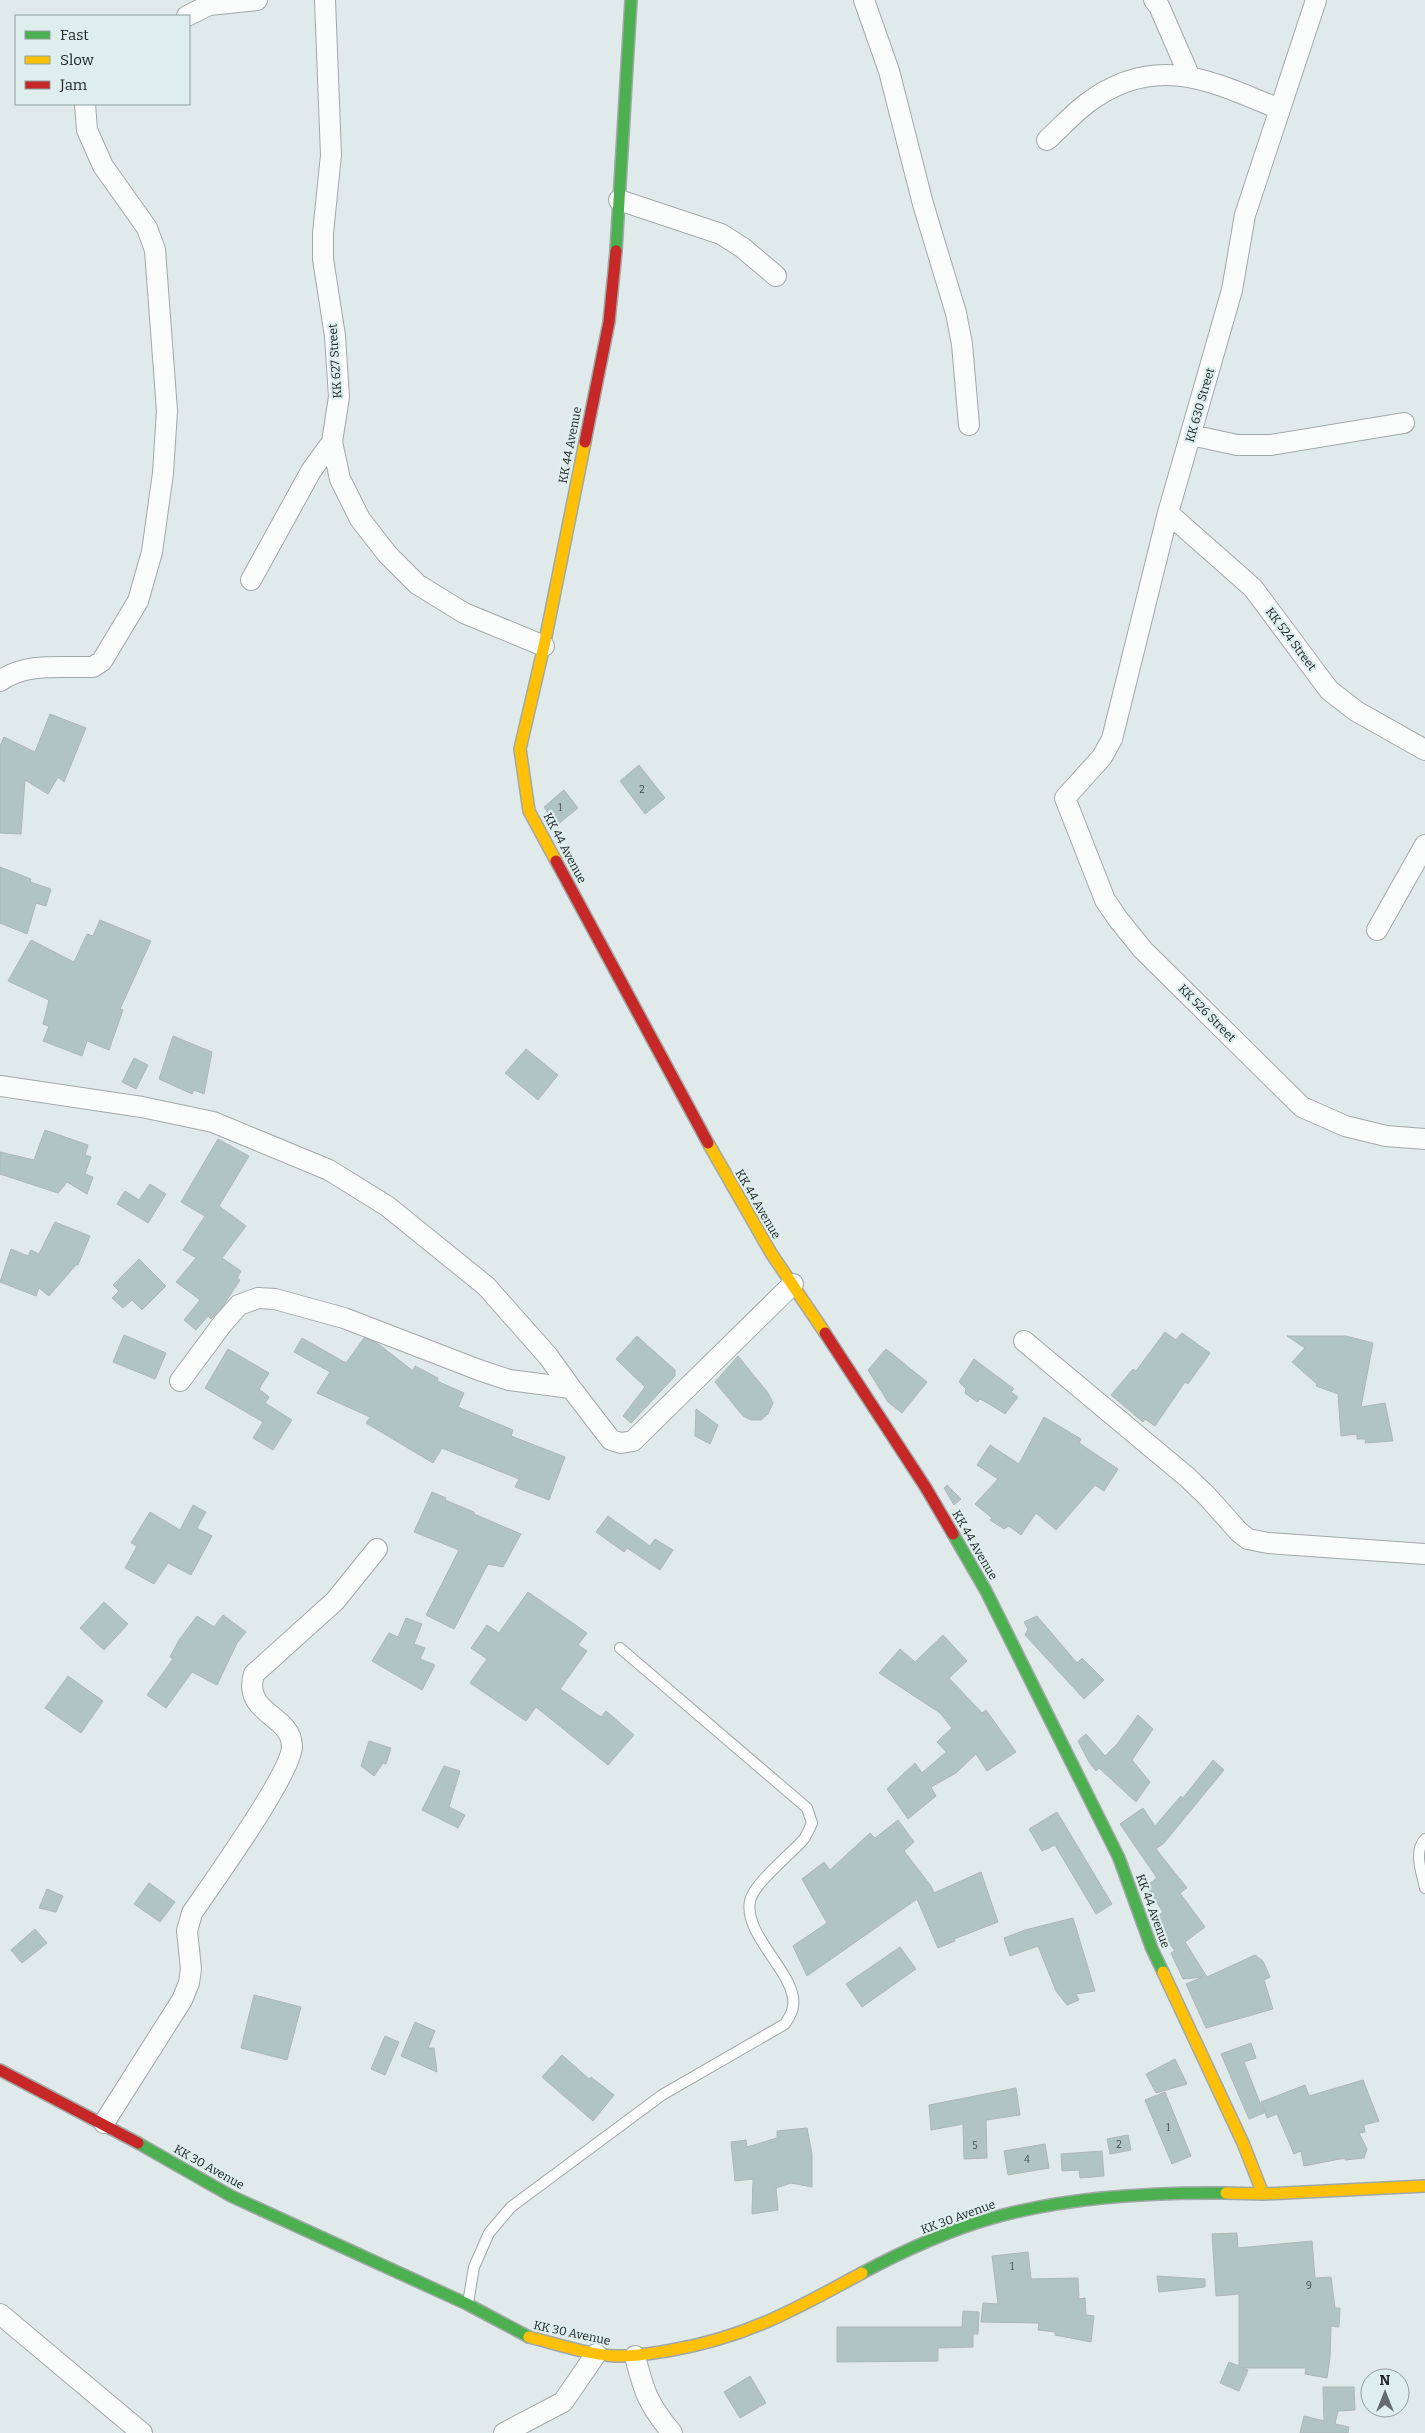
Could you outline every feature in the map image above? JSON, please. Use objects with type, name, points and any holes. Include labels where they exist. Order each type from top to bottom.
[{"type":"main road","name":"KK 44 Avenue","points":[[631,0],[619,200],[609,322],[544,646],[520,749],[529,811],[717,1160],[771,1253],[794,1284],[926,1488],[986,1591],[1119,1858],[1152,1949],[1243,2143],[1263,2194]]},
{"type":"main road","name":"KK 30 Avenue","points":[[0,2070],[104,2123],[231,2196],[467,2304],[524,2336],[596,2354],[635,2356],[710,2343],[753,2329],[795,2310],[874,2267],[941,2236],[992,2218],[1042,2207],[1129,2195],[1166,2192],[1263,2194]]},
{"type":"main road","points":[[1263,2194],[1425,2186]]},
{"type":"street","points":[[188,15],[209,5],[257,0]]},
{"type":"street","name":"KK 627 Street","points":[[325,0],[331,155],[323,233],[324,259],[335,336],[338,397],[332,442],[340,479],[360,519],[388,555],[417,584],[464,613],[544,646]]},
{"type":"street","points":[[864,0],[889,71],[923,204],[956,313],[962,344],[969,425]]},
{"type":"street","points":[[1154,0],[1159,6],[1189,75]]},
{"type":"street","name":"KK 630 Street","points":[[1065,798],[1102,757],[1112,739],[1168,513],[1232,290],[1244,215],[1316,0]]},
{"type":"street","points":[[1047,140],[1086,104],[1110,88],[1130,80],[1165,74],[1189,75],[1236,91],[1279,109]]},
{"type":"street","points":[[0,681],[12,673],[26,668],[93,667],[102,661],[138,600],[152,552],[163,474],[167,411],[155,250],[147,228],[103,166],[87,130],[85,105]]},
{"type":"street","points":[[619,200],[721,234],[743,248],[776,276]]},
{"type":"street","points":[[1191,435],[1237,445],[1270,444],[1404,423]]},
{"type":"street","points":[[251,580],[311,471],[332,442]]},
{"type":"street","name":"KK 524 Street","points":[[1168,513],[1253,588],[1329,690],[1356,711],[1425,750]]},
{"type":"street","name":"KK 526 Street","points":[[1065,798],[1105,900],[1118,919],[1143,950],[1302,1107],[1345,1126],[1386,1136],[1425,1139]]},
{"type":"street","points":[[1376,930],[1425,845]]},
{"type":"street","points":[[0,1086],[142,1107],[213,1122],[329,1170],[387,1206],[486,1286],[548,1356],[610,1440],[621,1443],[633,1441],[794,1284]]},
{"type":"street","points":[[180,1381],[239,1305],[258,1298],[275,1299],[344,1318],[478,1370],[509,1380],[572,1388]]},
{"type":"street","points":[[1024,1341],[1187,1477],[1248,1539],[1268,1543],[1425,1554]]},
{"type":"street","points":[[104,2123],[182,2000],[189,1984],[191,1969],[187,1931],[192,1913],[287,1766],[292,1746],[286,1730],[253,1698],[251,1684],[254,1674],[335,1601],[377,1549]]},
{"type":"street","points":[[0,2314],[142,2433]]},
{"type":"street","points":[[504,2433],[563,2402],[596,2354]]},
{"type":"street","points":[[635,2356],[644,2392],[656,2414],[672,2433]]},
{"type":"lane","points":[[467,2304],[474,2266],[490,2233],[511,2207],[662,2095],[786,2024],[794,2006],[792,1989],[758,1934],[750,1914],[750,1900],[764,1879],[804,1839],[812,1823],[807,1808],[620,1648]]},
{"type":"lane","points":[[1425,1839],[1421,1844],[1418,1855],[1425,1888]]},
{"type":"building","points":[[50,714],[86,728],[64,782],[58,777],[48,794],[25,780],[21,834],[0,833],[0,746],[4,737],[35,752]]},
{"type":"building","points":[[639,765],[665,798],[645,814],[620,781]]},
{"type":"building","points":[[564,790],[578,808],[557,825],[544,807]]},
{"type":"building","points":[[0,867],[31,879],[30,882],[51,889],[46,906],[36,903],[27,934],[0,923]]},
{"type":"building","points":[[100,920],[151,941],[120,1009],[123,1010],[109,1050],[87,1041],[82,1056],[43,1041],[49,1026],[43,1024],[49,1000],[8,981],[31,940],[74,962],[87,934],[93,936]]},
{"type":"building","points":[[173,1036],[212,1052],[204,1094],[194,1090],[192,1094],[159,1079]]},
{"type":"building","points":[[526,1049],[558,1075],[538,1100],[505,1073]]},
{"type":"building","points":[[134,1058],[148,1065],[136,1089],[122,1082]]},
{"type":"building","points":[[45,1130],[88,1145],[85,1155],[91,1157],[85,1174],[93,1177],[87,1194],[67,1182],[58,1193],[0,1174],[0,1152],[34,1160]]},
{"type":"building","points":[[218,1139],[249,1156],[219,1206],[246,1226],[222,1258],[241,1271],[237,1278],[240,1280],[223,1306],[211,1319],[208,1316],[196,1330],[184,1320],[200,1300],[176,1282],[196,1258],[183,1250],[205,1216],[181,1202]]},
{"type":"building","points":[[150,1184],[166,1194],[148,1223],[117,1204],[125,1191],[139,1200]]},
{"type":"building","points":[[55,1222],[90,1236],[78,1265],[49,1296],[39,1288],[36,1296],[0,1282],[11,1249],[28,1256],[31,1250],[39,1254]]},
{"type":"building","points":[[139,1259],[166,1286],[142,1310],[132,1300],[123,1308],[112,1298],[119,1291],[113,1285]]},
{"type":"building","points":[[1165,1332],[1176,1340],[1182,1333],[1210,1353],[1188,1384],[1185,1382],[1155,1426],[1145,1419],[1143,1422],[1111,1395],[1133,1369],[1136,1371]]},
{"type":"building","points":[[124,1335],[166,1353],[155,1379],[113,1362]]},
{"type":"building","points":[[637,1336],[675,1370],[675,1376],[631,1423],[623,1416],[645,1387],[616,1359]]},
{"type":"building","points":[[1287,1336],[1346,1336],[1373,1343],[1361,1407],[1385,1403],[1393,1441],[1365,1443],[1366,1439],[1357,1439],[1357,1434],[1341,1436],[1338,1394],[1316,1386],[1317,1384],[1292,1362],[1305,1348]]},
{"type":"building","points":[[302,1338],[346,1363],[364,1338],[377,1343],[413,1371],[415,1366],[438,1378],[437,1381],[464,1393],[458,1407],[513,1430],[511,1436],[565,1457],[549,1500],[515,1487],[519,1479],[442,1448],[433,1463],[366,1423],[370,1417],[317,1393],[330,1372],[294,1352]]},
{"type":"building","points":[[228,1349],[269,1373],[259,1389],[269,1397],[265,1403],[292,1420],[273,1450],[253,1438],[263,1422],[205,1388]]},
{"type":"building","points":[[886,1349],[927,1382],[902,1413],[888,1402],[868,1370]]},
{"type":"building","points":[[738,1356],[768,1393],[773,1403],[768,1414],[761,1420],[751,1420],[743,1416],[715,1382]]},
{"type":"building","points":[[974,1359],[1014,1389],[1011,1392],[1018,1397],[1005,1414],[980,1399],[977,1402],[965,1393],[966,1389],[959,1382]]},
{"type":"building","points":[[696,1409],[718,1425],[710,1444],[695,1436]]},
{"type":"building","points":[[1044,1417],[1081,1439],[1079,1443],[1118,1469],[1104,1491],[1095,1485],[1056,1530],[1036,1513],[1021,1535],[1009,1526],[1004,1529],[990,1520],[992,1518],[975,1504],[998,1479],[977,1465],[990,1445],[1019,1464]]},
{"type":"building","points":[[947,1485],[961,1499],[954,1505],[944,1488]]},
{"type":"building","points":[[432,1492],[446,1498],[445,1500],[474,1512],[474,1514],[521,1534],[503,1567],[488,1564],[454,1629],[426,1615],[459,1550],[414,1532]]},
{"type":"building","points":[[193,1505],[206,1512],[197,1528],[212,1536],[191,1575],[168,1563],[154,1584],[125,1568],[137,1546],[131,1543],[150,1512],[180,1530]]},
{"type":"building","points":[[608,1516],[650,1546],[655,1539],[673,1550],[660,1570],[627,1548],[624,1552],[596,1532]]},
{"type":"building","points":[[528,1592],[587,1633],[578,1645],[587,1651],[560,1689],[601,1717],[606,1711],[634,1735],[608,1765],[536,1707],[526,1721],[470,1683],[487,1659],[471,1648],[487,1625],[499,1633]]},
{"type":"building","points":[[104,1602],[128,1624],[104,1650],[80,1628]]},
{"type":"building","points":[[223,1615],[246,1632],[237,1643],[217,1685],[192,1672],[166,1708],[147,1695],[173,1659],[170,1657],[179,1640],[197,1616],[214,1627]]},
{"type":"building","points":[[1037,1616],[1077,1663],[1082,1658],[1104,1680],[1084,1699],[1025,1635],[1028,1629],[1024,1622]]},
{"type":"building","points":[[406,1618],[422,1624],[414,1644],[425,1648],[420,1659],[435,1665],[422,1690],[372,1661],[389,1633],[398,1637]]},
{"type":"building","points":[[943,1635],[967,1661],[949,1678],[982,1713],[986,1710],[1016,1752],[987,1771],[976,1754],[956,1773],[931,1787],[936,1796],[908,1819],[887,1789],[915,1763],[922,1773],[946,1752],[937,1742],[952,1728],[940,1713],[879,1673],[900,1649],[915,1662]]},
{"type":"building","points":[[68,1676],[103,1701],[81,1733],[45,1708]]},
{"type":"building","points":[[1138,1715],[1153,1729],[1132,1760],[1150,1782],[1136,1802],[1099,1768],[1096,1771],[1078,1741],[1086,1734],[1105,1756],[1118,1743]]},
{"type":"building","points":[[369,1741],[391,1748],[386,1764],[383,1763],[374,1776],[361,1766]]},
{"type":"building","points":[[1213,1760],[1224,1770],[1164,1843],[1156,1849],[1187,1888],[1180,1893],[1205,1927],[1185,1942],[1207,1977],[1255,1955],[1263,1961],[1270,1977],[1264,1980],[1273,2009],[1206,2028],[1186,1984],[1203,1977],[1183,1979],[1171,1953],[1175,1951],[1165,1938],[1157,1917],[1163,1912],[1146,1886],[1157,1878],[1120,1824],[1143,1808],[1155,1826],[1181,1796],[1183,1798]]},
{"type":"building","points":[[444,1766],[460,1771],[449,1807],[465,1815],[458,1828],[422,1810]]},
{"type":"building","points":[[1057,1812],[1112,1904],[1096,1914],[1055,1845],[1042,1851],[1029,1829]]},
{"type":"building","points":[[898,1820],[914,1842],[904,1851],[931,1886],[934,1893],[981,1872],[998,1922],[954,1939],[955,1941],[938,1948],[917,1899],[807,1976],[793,1946],[827,1923],[802,1879],[824,1862],[830,1870],[870,1833],[875,1838]]},
{"type":"building","points":[[149,1883],[175,1902],[160,1922],[134,1904]]},
{"type":"building","points":[[47,1889],[63,1896],[56,1912],[39,1908]]},
{"type":"building","points":[[1073,1918],[1095,1991],[1076,1994],[1079,2000],[1067,2005],[1056,1991],[1038,1946],[1010,1956],[1004,1938],[1025,1930]]},
{"type":"building","points":[[35,1929],[47,1943],[22,1963],[11,1950]]},
{"type":"building","points":[[900,1947],[916,1969],[862,2007],[846,1984]]},
{"type":"building","points":[[254,1995],[301,2007],[287,2060],[241,2048]]},
{"type":"building","points":[[415,2022],[435,2031],[428,2048],[434,2048],[437,2072],[401,2056]]},
{"type":"building","points":[[385,2036],[399,2042],[385,2075],[371,2069]]},
{"type":"building","points":[[1251,2043],[1256,2058],[1244,2062],[1264,2113],[1249,2119],[1221,2054]]},
{"type":"building","points":[[562,2055],[589,2079],[591,2077],[614,2095],[593,2121],[542,2077]]},
{"type":"building","points":[[1175,2059],[1187,2084],[1156,2093],[1146,2074]]},
{"type":"building","points":[[1363,2080],[1379,2121],[1364,2125],[1365,2132],[1359,2133],[1367,2149],[1364,2158],[1345,2160],[1345,2158],[1304,2166],[1301,2151],[1294,2154],[1277,2114],[1267,2118],[1261,2102],[1305,2085],[1309,2096]]},
{"type":"building","points":[[1016,2088],[1020,2115],[986,2120],[987,2158],[964,2159],[963,2124],[931,2130],[929,2105]]},
{"type":"building","points":[[1165,2092],[1191,2156],[1172,2164],[1145,2100]]},
{"type":"building","points":[[807,2128],[812,2154],[812,2187],[791,2183],[776,2188],[778,2210],[752,2214],[753,2179],[735,2181],[731,2142],[746,2140],[747,2147],[777,2138],[777,2131]]},
{"type":"building","points":[[1128,2135],[1131,2150],[1110,2154],[1107,2139]]},
{"type":"building","points":[[1045,2144],[1049,2168],[1008,2175],[1004,2151]]},
{"type":"building","points":[[1102,2151],[1104,2176],[1080,2178],[1079,2170],[1062,2171],[1061,2154]]},
{"type":"building","points":[[1237,2233],[1238,2248],[1312,2241],[1315,2278],[1331,2277],[1335,2308],[1340,2308],[1339,2327],[1331,2326],[1327,2378],[1305,2374],[1306,2368],[1242,2368],[1248,2370],[1239,2391],[1220,2383],[1229,2362],[1239,2366],[1239,2294],[1216,2296],[1212,2234]]},
{"type":"building","points":[[1028,2252],[1031,2279],[1078,2278],[1079,2299],[1085,2298],[1086,2315],[1094,2316],[1091,2342],[1055,2335],[1055,2332],[1038,2330],[1039,2323],[981,2322],[983,2303],[998,2304],[992,2256]]},
{"type":"building","points":[[1157,2276],[1205,2279],[1205,2287],[1159,2292]]},
{"type":"building","points":[[963,2311],[979,2312],[978,2334],[973,2334],[973,2347],[938,2348],[938,2361],[837,2362],[837,2327],[962,2327]]},
{"type":"building","points":[[750,2376],[766,2403],[740,2418],[724,2392]]},
{"type":"building","points":[[1323,2387],[1354,2387],[1355,2410],[1338,2411],[1335,2424],[1349,2427],[1348,2433],[1300,2433],[1304,2416],[1324,2421]]},
{"type":"traffic: fast","points":[[616,251],[631,0]]},
{"type":"traffic: fast","points":[[953,1534],[986,1591],[1119,1858],[1152,1949],[1163,1972]]},
{"type":"traffic: fast","points":[[138,2143],[231,2196],[467,2304],[529,2337]]},
{"type":"traffic: fast","points":[[862,2273],[909,2249],[942,2235],[975,2223],[1020,2211],[1108,2197],[1226,2193]]},
{"type":"traffic: slow","points":[[556,861],[529,811],[520,749],[544,646],[585,442]]},
{"type":"traffic: slow","points":[[708,1143],[771,1253],[825,1333]]},
{"type":"traffic: slow","points":[[1163,1972],[1243,2143],[1263,2194]]},
{"type":"traffic: slow","points":[[1226,2193],[1263,2194],[1425,2186]]},
{"type":"traffic: slow","points":[[529,2337],[604,2355],[636,2355],[672,2350],[724,2338],[748,2329],[793,2310],[862,2273]]},
{"type":"traffic: jam","points":[[585,442],[609,322],[616,251]]},
{"type":"traffic: jam","points":[[556,861],[708,1143]]},
{"type":"traffic: jam","points":[[825,1333],[926,1488],[953,1534]]},
{"type":"traffic: jam","points":[[0,2070],[138,2143]]}]
